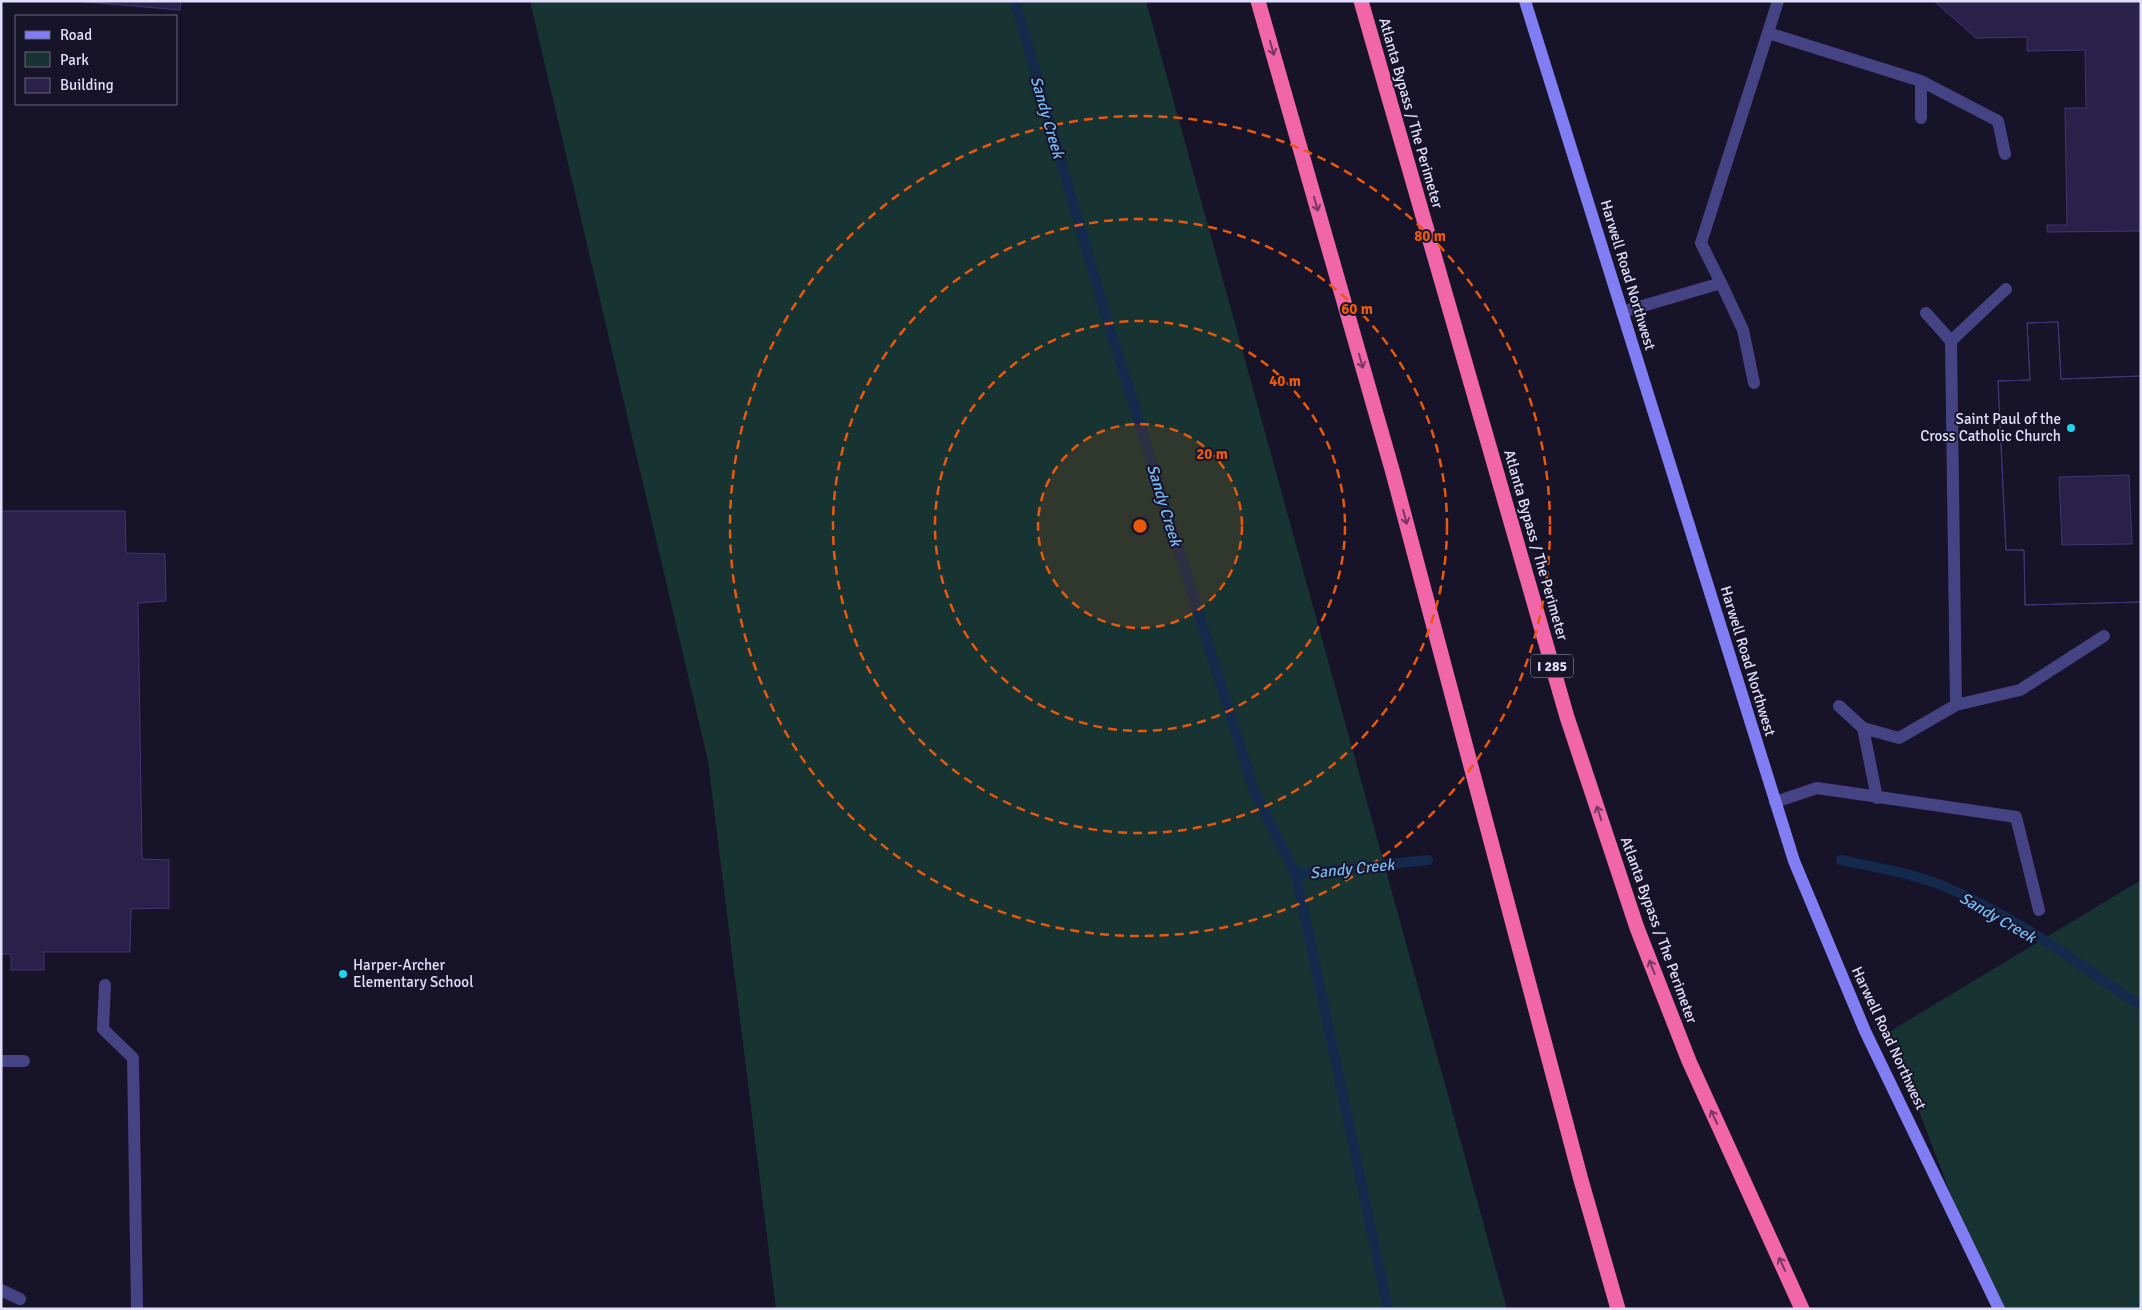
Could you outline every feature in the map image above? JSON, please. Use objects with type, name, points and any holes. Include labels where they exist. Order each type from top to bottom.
[{"type":"highway","points":[[1258,1],[1393,473],[1581,1180],[1618,1309]]},
{"type":"highway","name":"Atlanta Bypass / The Perimeter","points":[[1361,1],[1567,717],[1637,928],[1689,1061],[1802,1309]]},
{"type":"street","name":"Harwell Road Northwest","points":[[1525,1],[1794,861],[1865,1031],[2000,1309]]},
{"type":"lane","points":[[1754,383],[1743,330],[1701,243],[1778,1]]},
{"type":"lane","points":[[1768,32],[1921,81],[1998,121],[2005,154]]},
{"type":"lane","points":[[1921,81],[1921,118]]},
{"type":"lane","points":[[1622,312],[1721,283]]},
{"type":"lane","points":[[1951,341],[2006,290]]},
{"type":"lane","points":[[1926,313],[1951,341],[1956,705]]},
{"type":"lane","points":[[1839,706],[1863,728],[1899,738],[1956,705],[2020,690],[2104,636]]},
{"type":"lane","points":[[1863,728],[1877,798]]},
{"type":"lane","points":[[1775,802],[1817,788],[2016,818],[2039,910]]},
{"type":"lane","points":[[105,985],[103,1030],[133,1058],[137,1309]]},
{"type":"lane","points":[[1,1061],[24,1061]]},
{"type":"lane","points":[[1,1290],[20,1299]]},
{"type":"green space","points":[[530,1],[1146,1],[1507,1309],[776,1309],[708,761]]},
{"type":"green space","points":[[2141,880],[2141,1309],[2001,1309],[1976,1261],[1889,1032]]},
{"type":"building","points":[[75,1],[181,1],[180,10]]},
{"type":"building","points":[[1934,1],[2141,1],[2141,231],[2047,232],[2047,225],[2067,225],[2065,108],[2086,108],[2085,50],[2027,51],[2027,37],[1976,38]]},
{"type":"building","name":"Saint Paul of the Cross Catholic Church","points":[[2058,322],[2061,379],[2141,376],[2141,602],[2025,605],[2024,550],[2006,550],[1998,381],[2030,380],[2027,323]],"holes":[[[2129,475],[2132,544],[2062,545],[2059,477]]]},
{"type":"building","name":"Saint Paul of the Cross Catholic Church","points":[[2058,322],[2061,379],[2141,376],[2141,602],[2025,605],[2024,550],[2006,550],[1998,381],[2030,380],[2027,323]]},
{"type":"building","points":[[1,511],[125,511],[126,553],[165,554],[166,601],[138,603],[142,859],[169,860],[169,908],[131,909],[130,952],[44,952],[44,970],[11,970],[11,954],[1,954]]},
{"type":"waterway","name":"Sandy Creek","points":[[1015,1],[1099,293],[1254,791],[1296,874],[1388,1309]]},
{"type":"waterway","name":"Sandy Creek","points":[[1296,874],[1428,860]]},
{"type":"waterway","name":"Sandy Creek","points":[[1841,860],[1917,877],[1941,885],[1975,901],[2042,939],[2141,1005]]},
{"type":"place","name":"Saint Paul of the Cross Catholic Church","points":[[2071,428]]},
{"type":"place","name":"Harper-Archer Elementary School","points":[[343,974]]}]
